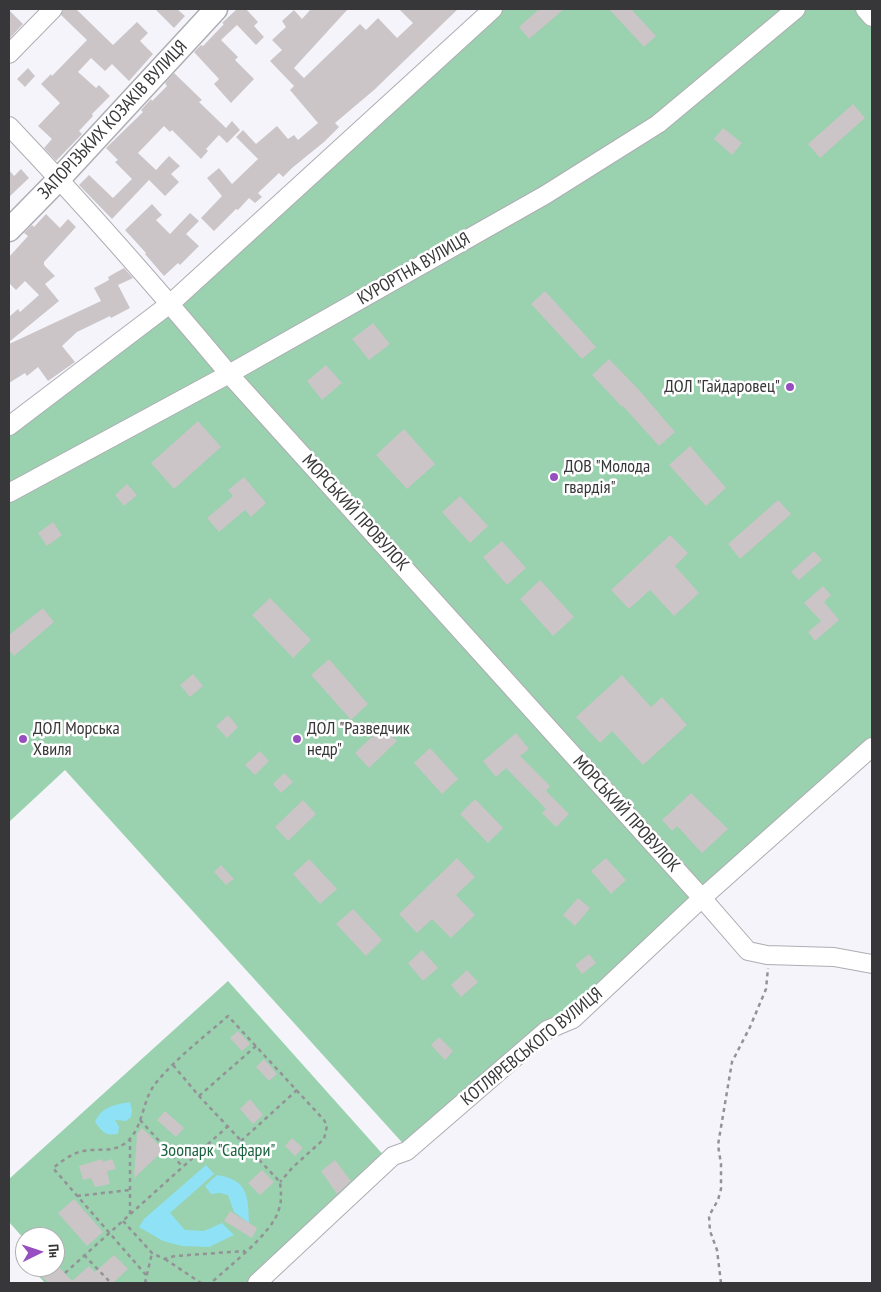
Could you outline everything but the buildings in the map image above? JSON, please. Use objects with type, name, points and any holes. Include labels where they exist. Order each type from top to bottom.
[{"type":"main road","name":"ЗАПОРІЗЬКИХ КОЗАКІВ ВУЛИЦЯ","points":[[9,230],[216,9]]},
{"type":"street","points":[[9,54],[53,9]]},
{"type":"street","points":[[9,426],[170,303],[493,9]]},
{"type":"street","name":"КУРОРТНА ВУЛИЦЯ","points":[[9,493],[229,374],[545,195],[658,124],[796,9]]},
{"type":"street","points":[[865,9],[872,17]]},
{"type":"street","name":"МОРСЬКИЙ ПРОВУЛОК","points":[[9,126],[59,178],[170,303],[229,374],[748,951],[767,955],[834,958],[872,964]]},
{"type":"street","name":"КОТЛЯРЕВСЬКОГО ВУЛИЦЯ","points":[[257,1283],[393,1156],[407,1151],[547,1030],[573,1019],[702,898],[872,747]]},
{"type":"path","points":[[721,1283],[717,1250],[710,1231],[709,1216],[718,1200],[721,1189],[721,1164],[718,1145],[732,1062],[766,990],[767,955]]},
{"type":"path","points":[[146,1275],[53,1168],[76,1153],[85,1150],[116,1148],[130,1138],[140,1120],[149,1093],[155,1084],[172,1065],[228,1016],[324,1120],[327,1126],[324,1139],[293,1167],[280,1182]]},
{"type":"path","points":[[199,1096],[256,1046]]},
{"type":"path","points":[[172,1065],[280,1182],[282,1196],[274,1221],[211,1283]]},
{"type":"path","points":[[242,1142],[297,1090]]},
{"type":"path","points":[[140,1120],[182,1166]]},
{"type":"path","points":[[65,1272],[228,1127]]},
{"type":"path","points":[[130,1138],[130,1214]]},
{"type":"path","points":[[76,1196],[130,1190]]},
{"type":"path","points":[[122,1221],[152,1253],[201,1283]]},
{"type":"path","points":[[164,1259],[245,1251]]},
{"type":"path","points":[[145,1283],[152,1253]]},
{"type":"path","points":[[84,1255],[111,1283]]},
{"type":"green space","points":[[495,9],[864,9],[872,18],[872,747],[701,899],[408,1149],[65,770],[9,822],[9,429],[172,304]]},
{"type":"green space","name":"Зоопарк \"Сафари\"","points":[[228,981],[387,1159],[248,1283],[45,1283],[39,1277],[65,1277],[65,1227],[15,1227],[15,1229],[9,1222],[9,1179]]},
{"type":"water","points":[[130,1102],[131,1117],[126,1121],[115,1120],[119,1127],[118,1134],[104,1132],[95,1122],[105,1109]]},
{"type":"water","points":[[206,1165],[214,1174],[170,1213],[185,1230],[204,1231],[222,1223],[234,1235],[209,1247],[182,1246],[163,1241],[139,1227],[144,1219]]},
{"type":"water","points":[[217,1175],[235,1181],[244,1190],[247,1197],[249,1223],[234,1212],[228,1195],[220,1193],[211,1194],[205,1186]]},
{"type":"place","name":"ДОЛ \"Гайдаровец\"","points":[[790,387]]},
{"type":"place","name":"ДОВ \"Молода гвардія\"","points":[[554,477]]},
{"type":"place","name":"ДОЛ Морська Хвиля","points":[[23,739]]},
{"type":"place","name":"ДОЛ \"Разведчик недр\"","points":[[297,739]]}]
